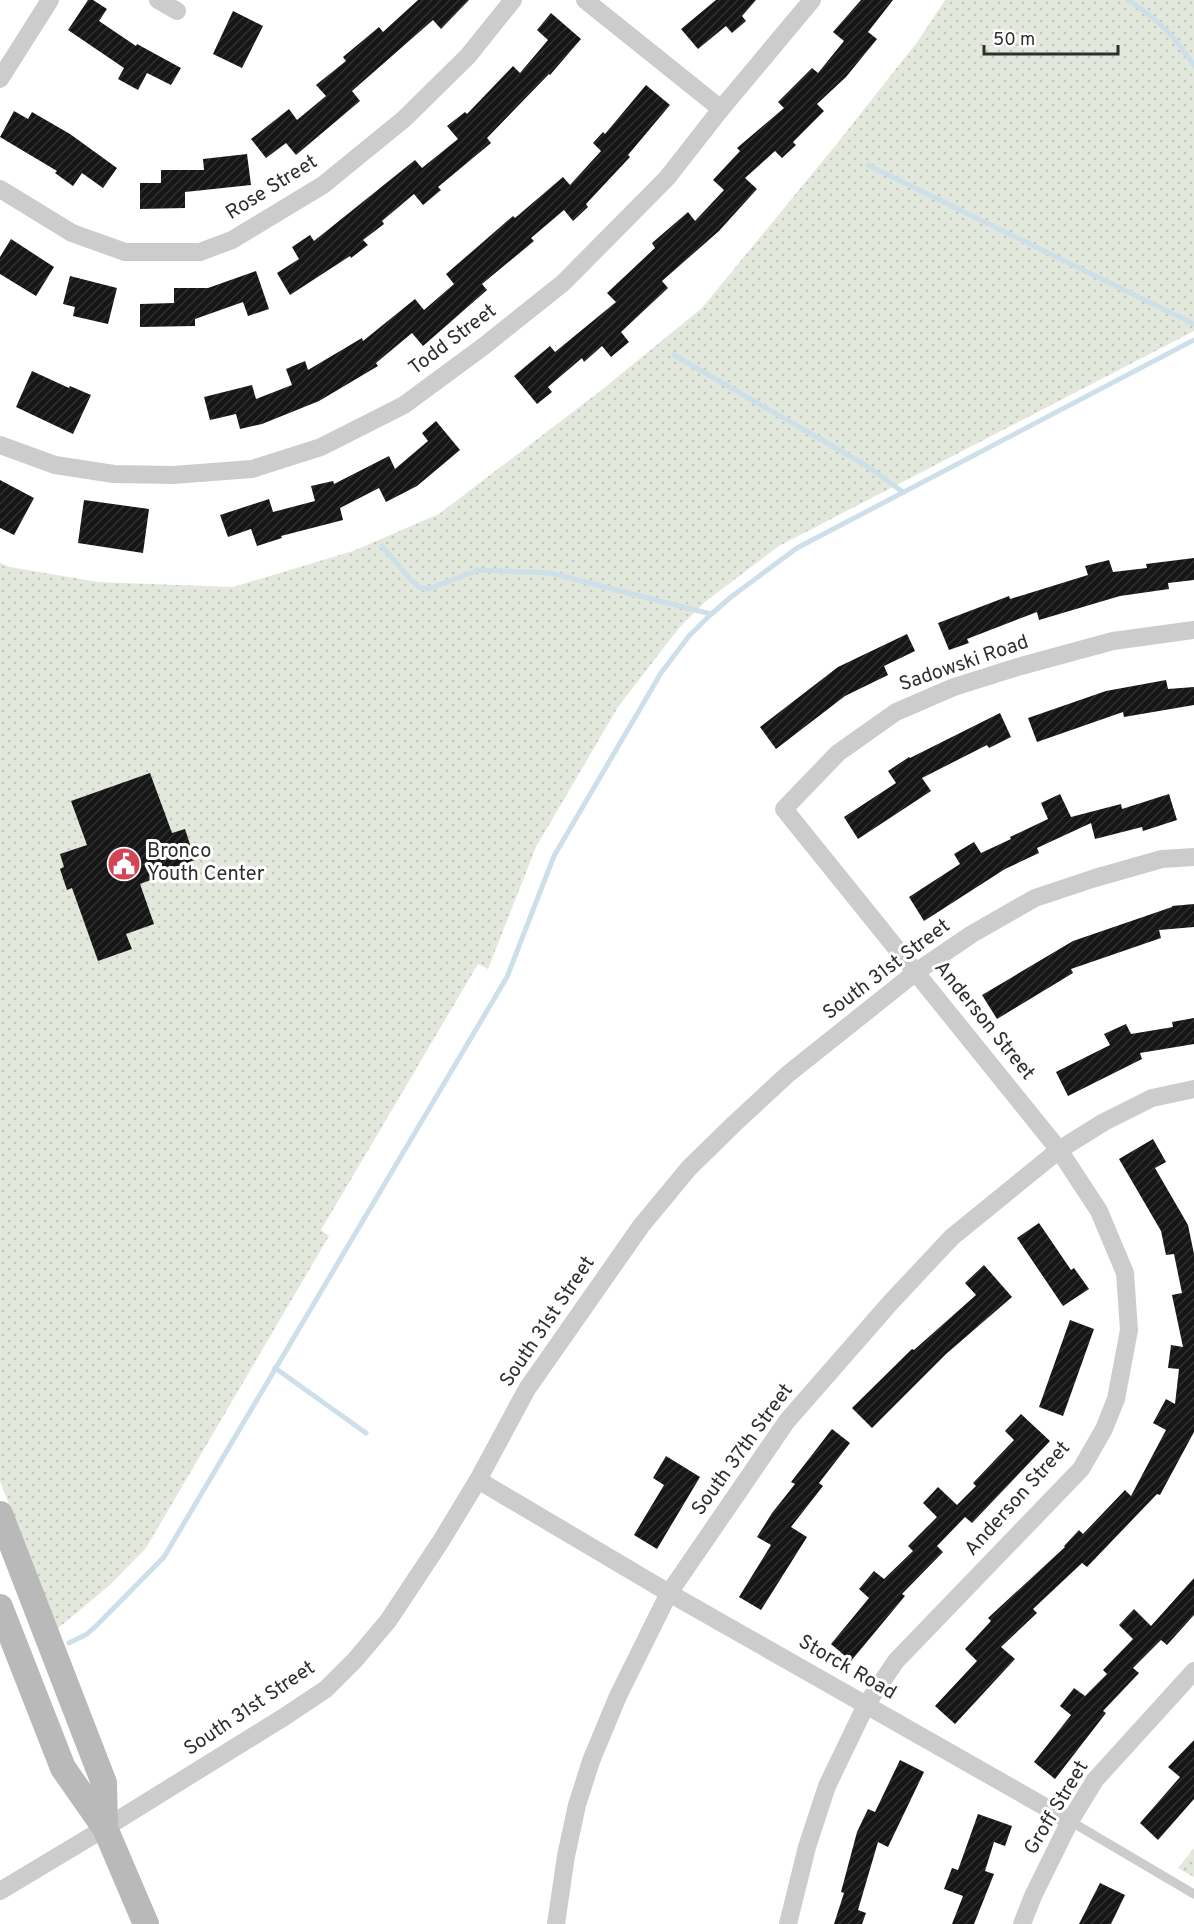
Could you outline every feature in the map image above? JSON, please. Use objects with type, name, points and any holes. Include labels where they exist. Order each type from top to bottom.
[{"type":"street","points":[[0,79],[51,0]]},
{"type":"street","points":[[158,0],[177,11]]},
{"type":"street","name":"Rose Street","points":[[0,189],[72,232],[125,252],[200,252],[232,240],[323,185],[404,119],[468,56],[513,0]]},
{"type":"street","points":[[585,0],[721,110]]},
{"type":"street","name":"Todd Street","points":[[0,445],[55,465],[114,474],[173,475],[252,469],[321,447],[404,405],[484,346],[563,283],[667,178],[812,0]]},
{"type":"street","name":"Sadowski Road","points":[[784,809],[838,753],[896,712],[954,687],[1021,666],[1113,642],[1194,630]]},
{"type":"street","name":"Anderson Street","points":[[784,809],[1059,1150],[1099,1211],[1125,1273],[1129,1330],[1116,1399],[1104,1430],[1081,1469],[896,1662],[866,1706],[827,1786],[807,1847],[788,1924]]},
{"type":"street","name":"South 31st Street","points":[[0,1891],[284,1717],[326,1689],[355,1660],[388,1621],[441,1541],[478,1480],[527,1389],[641,1226],[689,1168],[788,1074],[916,972],[972,934],[1035,898],[1162,859],[1194,857]]},
{"type":"street","name":"South 37th Street","points":[[556,1924],[566,1856],[578,1805],[591,1761],[618,1696],[669,1593],[787,1420],[952,1237],[1059,1150],[1104,1122],[1152,1098],[1194,1089]]},
{"type":"street","name":"Storck Road","points":[[478,1480],[669,1593],[1070,1821]]},
{"type":"street","points":[[0,1514],[104,1783],[105,1828]]},
{"type":"street","points":[[0,1607],[63,1768],[105,1828],[146,1924]]},
{"type":"street","name":"Groff Street","points":[[1022,1924],[1032,1896],[1070,1821],[1095,1780],[1194,1671]]},
{"type":"lane","name":"Storck Road","points":[[1070,1821],[1194,1894]]},
{"type":"shaded area","points":[[945,0],[1194,0],[1194,331],[779,546],[705,602],[679,628],[618,707],[536,847],[488,969],[478,964],[321,1230],[329,1236],[146,1548],[110,1585],[57,1629],[0,1481],[0,563],[10,567],[98,582],[233,587],[353,551],[439,514],[599,392],[702,308],[918,41]]},
{"type":"shaded area","points":[[1194,1848],[1194,1877],[1178,1868]]},
{"type":"building","points":[[88,0],[93,0],[107,9],[99,21],[136,46],[137,44],[181,68],[171,85],[147,73],[138,90],[118,79],[124,68],[68,30]]},
{"type":"building","points":[[418,0],[469,0],[441,29],[433,20],[352,91],[360,101],[296,155],[286,143],[266,158],[251,139],[289,109],[297,120],[326,96],[316,85],[346,61],[343,57],[379,27],[383,32]]},
{"type":"building","points":[[716,0],[756,0],[742,16],[746,21],[732,33],[726,26],[698,49],[681,29]]},
{"type":"building","points":[[861,0],[893,0],[868,32],[877,39],[846,77],[817,104],[824,111],[793,142],[796,145],[782,158],[775,151],[745,178],[757,189],[719,231],[662,281],[668,288],[621,332],[629,342],[611,357],[602,346],[584,362],[582,358],[548,387],[552,392],[537,404],[514,376],[550,346],[555,352],[616,302],[607,293],[655,248],[652,243],[688,212],[695,221],[724,190],[713,180],[740,151],[737,148],[784,108],[778,102],[812,68],[818,73],[844,41],[833,32]]},
{"type":"building","points":[[233,11],[263,26],[242,68],[213,54]]},
{"type":"building","points":[[551,13],[581,39],[550,75],[487,138],[491,143],[438,187],[441,190],[423,205],[414,194],[382,221],[384,224],[363,240],[368,245],[290,295],[277,273],[299,259],[292,247],[310,235],[314,241],[415,160],[422,168],[458,139],[447,126],[465,112],[467,114],[513,66],[520,73],[548,40],[537,30]]},
{"type":"building","points":[[646,85],[670,105],[628,155],[630,157],[586,204],[588,207],[573,221],[564,210],[531,238],[534,241],[482,284],[487,290],[423,346],[412,333],[376,363],[378,366],[319,401],[262,424],[240,429],[236,414],[210,420],[204,397],[252,385],[256,399],[292,385],[286,369],[305,361],[308,370],[362,338],[363,341],[415,299],[424,310],[454,284],[446,274],[513,216],[515,218],[563,177],[570,185],[601,151],[593,143],[603,132],[605,134]]},
{"type":"building","points":[[14,111],[28,119],[32,112],[70,134],[117,168],[103,188],[82,173],[73,186],[55,173],[57,171],[0,137]]},
{"type":"building","points":[[247,154],[251,185],[185,192],[185,208],[140,209],[140,183],[161,183],[161,170],[204,170],[203,159]]},
{"type":"building","points":[[11,239],[54,267],[36,296],[0,274],[0,257]]},
{"type":"building","points":[[256,271],[269,309],[248,316],[243,302],[195,319],[195,326],[140,327],[140,304],[174,303],[174,288],[208,288]]},
{"type":"building","points":[[70,276],[117,288],[108,324],[73,316],[75,307],[63,304]]},
{"type":"building","points":[[32,371],[69,388],[70,386],[91,395],[73,434],[16,407]]},
{"type":"building","points":[[436,421],[460,450],[417,486],[386,502],[379,488],[340,508],[343,520],[281,536],[282,538],[257,546],[251,529],[228,537],[220,515],[269,499],[273,512],[315,501],[311,486],[333,481],[334,484],[389,456],[395,469],[428,441],[422,433]]},
{"type":"building","points":[[0,480],[34,498],[14,535],[0,528]]},
{"type":"building","points":[[84,500],[149,509],[143,553],[78,543]]},
{"type":"building","points":[[1194,558],[1194,580],[1168,583],[1169,589],[1120,596],[1039,620],[1037,612],[967,639],[969,643],[949,650],[938,623],[1009,596],[1010,599],[1088,575],[1085,566],[1109,560],[1113,572],[1147,568],[1146,564]]},
{"type":"building","points":[[907,634],[915,651],[884,666],[888,675],[845,696],[776,749],[760,727],[838,667]]},
{"type":"building","points":[[1166,680],[1168,689],[1194,687],[1194,705],[1124,717],[1123,712],[1037,742],[1028,718],[1106,691]]},
{"type":"building","points":[[1000,713],[1011,737],[989,748],[987,745],[922,778],[931,791],[858,839],[844,817],[896,783],[888,771],[909,757]]},
{"type":"building","name":"Bronco Youth Center","points":[[150,773],[172,833],[185,829],[195,860],[154,875],[156,878],[140,884],[154,924],[126,934],[132,949],[98,961],[72,888],[67,890],[60,869],[64,867],[60,854],[87,845],[71,801]]},
{"type":"building","points":[[1060,794],[1071,817],[1121,804],[1122,809],[1169,794],[1177,820],[1143,831],[1142,827],[1095,839],[1091,823],[1037,848],[1039,853],[1005,869],[924,921],[909,897],[960,864],[954,854],[974,842],[981,853],[1048,819],[1041,803]]},
{"type":"building","points":[[1194,904],[1194,927],[1159,930],[1161,938],[1071,969],[1073,973],[997,1019],[982,995],[1073,941],[1172,906]]},
{"type":"building","points":[[1194,1018],[1194,1044],[1140,1053],[1142,1059],[1068,1096],[1056,1072],[1110,1045],[1104,1034],[1126,1024],[1131,1034],[1173,1027],[1172,1022]]},
{"type":"building","points":[[1153,1139],[1166,1162],[1155,1168],[1188,1225],[1194,1254],[1194,1432],[1160,1495],[1157,1494],[1087,1567],[1082,1563],[1033,1609],[1037,1613],[1001,1647],[1015,1659],[955,1724],[935,1706],[977,1661],[965,1649],[991,1621],[988,1618],[1065,1547],[1079,1530],[1083,1534],[1125,1490],[1131,1496],[1166,1430],[1153,1423],[1166,1399],[1175,1404],[1179,1369],[1168,1368],[1171,1345],[1183,1347],[1172,1295],[1182,1293],[1174,1254],[1166,1255],[1161,1231],[1119,1159]]},
{"type":"building","points":[[1039,1223],[1071,1270],[1074,1268],[1089,1289],[1063,1306],[1017,1238]]},
{"type":"building","points":[[984,1265],[1012,1297],[946,1354],[872,1428],[852,1408],[912,1349],[914,1350],[976,1295],[965,1283]]},
{"type":"building","points":[[1070,1320],[1094,1329],[1063,1416],[1039,1407]]},
{"type":"building","points":[[1021,1414],[1050,1441],[972,1523],[965,1517],[937,1546],[943,1552],[902,1594],[905,1596],[851,1661],[831,1644],[869,1598],[859,1589],[874,1571],[884,1579],[913,1551],[908,1546],[937,1517],[923,1503],[938,1487],[957,1505],[976,1486],[973,1483],[1014,1440],[1005,1431]]},
{"type":"building","points":[[832,1429],[850,1443],[819,1483],[823,1486],[791,1527],[807,1537],[761,1610],[739,1597],[771,1545],[757,1537],[795,1484],[791,1482]]},
{"type":"building","points":[[666,1456],[700,1477],[657,1549],[634,1535],[664,1485],[653,1478]]},
{"type":"building","points":[[1194,1578],[1194,1615],[1167,1645],[1161,1640],[1133,1668],[1139,1673],[1103,1711],[1106,1713],[1055,1779],[1034,1762],[1071,1715],[1060,1706],[1074,1688],[1085,1696],[1107,1674],[1103,1670],[1133,1639],[1119,1625],[1134,1609],[1151,1626]]},
{"type":"building","points":[[1194,1740],[1194,1799],[1158,1840],[1140,1823],[1180,1777],[1168,1767]]},
{"type":"building","points":[[900,1760],[924,1772],[888,1847],[878,1842],[858,1910],[866,1913],[862,1924],[834,1924],[844,1893],[841,1892],[857,1832],[868,1809],[875,1812]]},
{"type":"building","points":[[978,1814],[1012,1826],[1005,1846],[994,1842],[985,1871],[994,1874],[974,1924],[952,1924],[963,1896],[944,1889],[952,1868],[958,1870]]},
{"type":"building","points":[[1100,1883],[1125,1895],[1111,1924],[1079,1924]]},
{"type":"waterway","points":[[1128,0],[1165,29],[1194,65]]},
{"type":"waterway","points":[[868,165],[1194,324]]},
{"type":"waterway","points":[[69,1643],[87,1634],[97,1625],[164,1557],[507,977],[554,856],[661,673],[689,636],[731,597],[797,548],[1194,340]]},
{"type":"waterway","points":[[674,355],[867,466],[903,492]]},
{"type":"waterway","points":[[382,546],[411,580],[419,587],[428,589],[478,570],[550,573],[711,614]]},
{"type":"waterway","points":[[275,1368],[366,1433]]},
{"type":"place","name":"Bronco Youth Center","points":[[124,864]]}]
